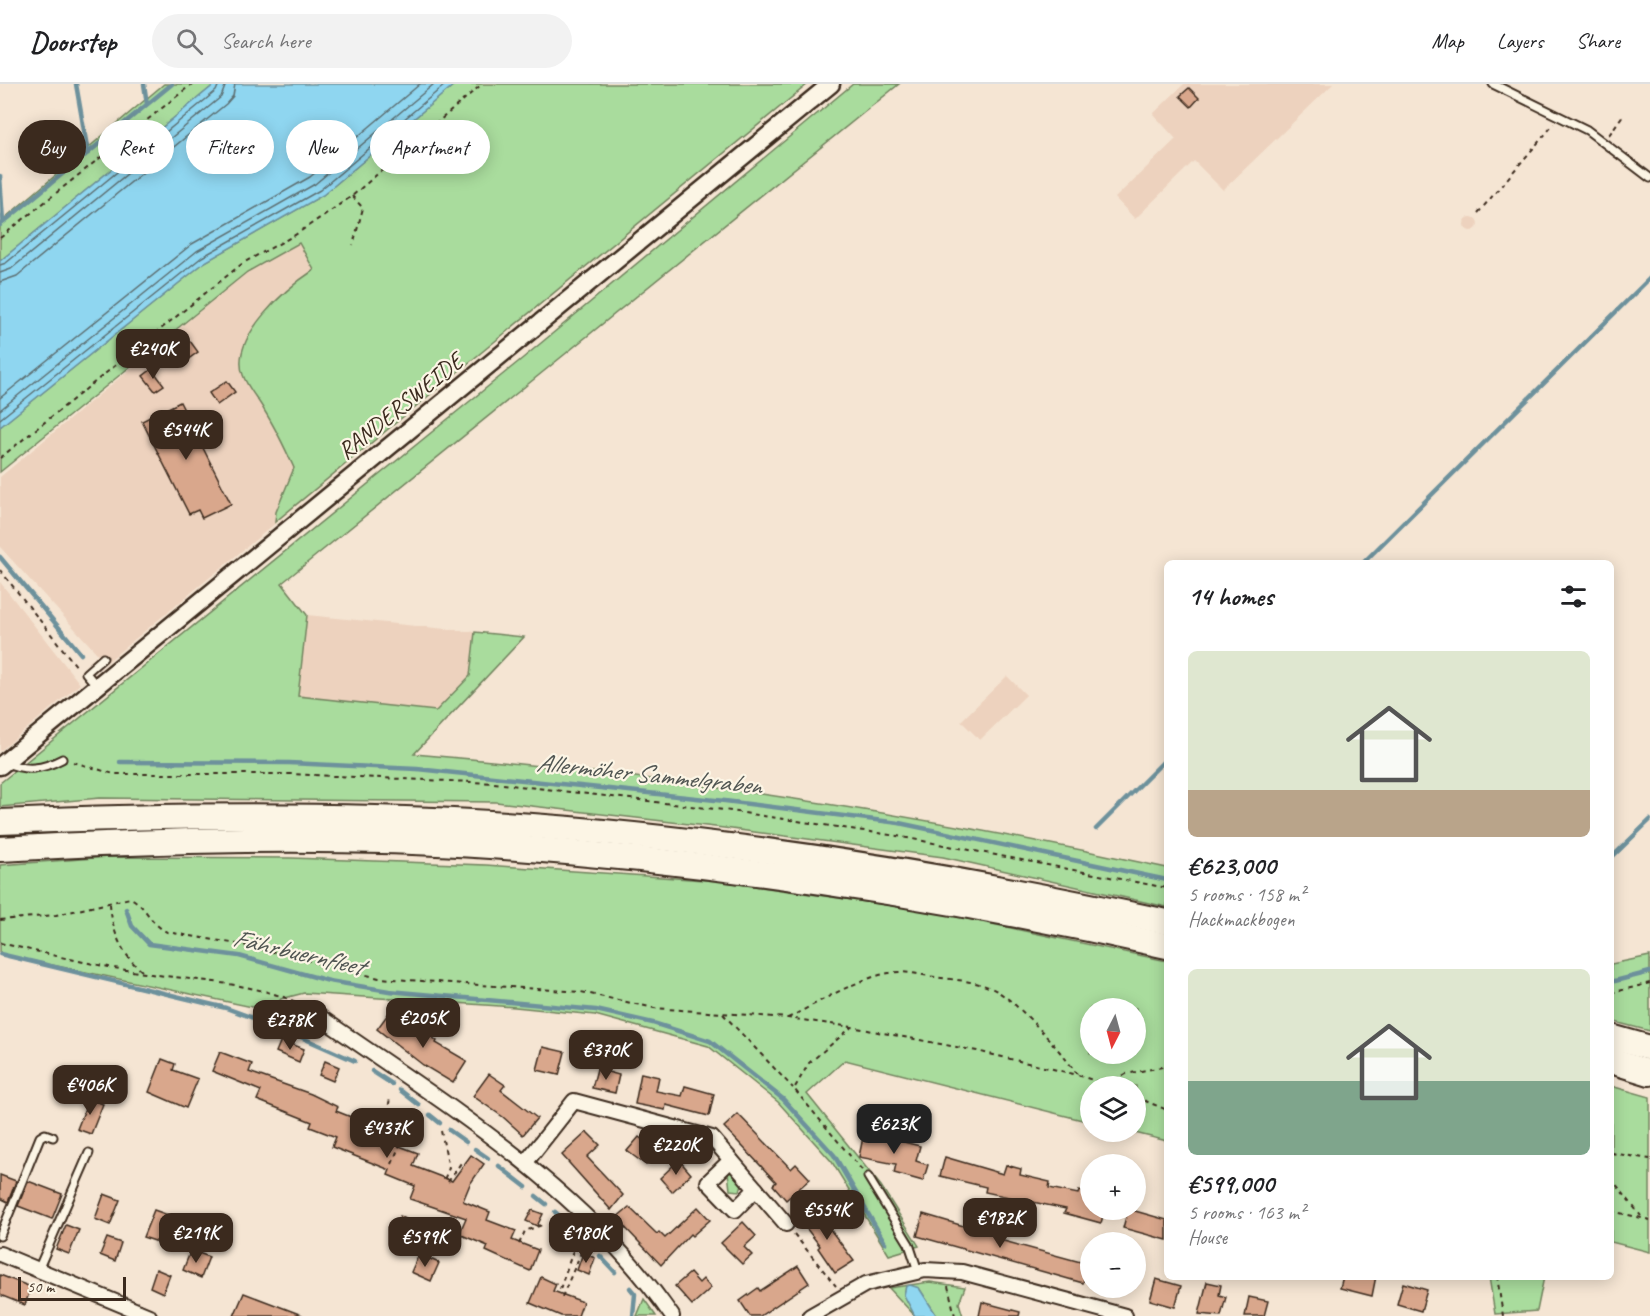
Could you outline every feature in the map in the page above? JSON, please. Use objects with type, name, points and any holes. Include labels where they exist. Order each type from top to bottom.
[{"type":"highway","points":[[0,822],[106,818],[290,816],[490,823],[719,844],[892,868],[1164,921]]},
{"type":"highway","points":[[0,849],[108,843],[291,840],[488,846],[716,867],[888,891],[1164,945]]},
{"type":"highway","points":[[1614,1038],[1650,1048]]},
{"type":"highway","points":[[1614,1062],[1650,1072]]},
{"type":"street","name":"RANDERSWEIDE","points":[[3,764],[92,679],[831,84]]},
{"type":"street","points":[[320,1017],[526,1162],[563,1194],[632,1263],[672,1316]]},
{"type":"street","points":[[526,1162],[574,1101],[712,1138],[786,1224]]},
{"type":"street","points":[[731,1160],[708,1182],[735,1210],[756,1189]]},
{"type":"street","points":[[0,1254],[149,1316]]},
{"type":"street","points":[[810,1316],[843,1295],[866,1284],[918,1270],[949,1271],[1103,1313],[1125,1316]]},
{"type":"street","points":[[828,1304],[836,1316]]},
{"type":"lane","points":[[1493,84],[1587,130],[1650,178]]},
{"type":"lane","points":[[92,679],[103,658]]},
{"type":"lane","points":[[3,764],[30,770],[49,766],[62,759]]},
{"type":"lane","points":[[0,1236],[40,1137],[45,1134],[53,1137]]},
{"type":"lane","points":[[38,1270],[89,1153]]},
{"type":"lane","points":[[868,1178],[909,1244],[918,1270]]},
{"type":"path","points":[[0,238],[192,84]]},
{"type":"path","points":[[0,459],[243,263],[295,235],[351,196],[483,84]]},
{"type":"path","points":[[1604,142],[1623,115]]},
{"type":"path","points":[[1478,213],[1560,117]]},
{"type":"path","points":[[351,196],[363,208],[353,245]]},
{"type":"path","points":[[0,570],[78,669],[92,679]]},
{"type":"path","points":[[62,759],[114,774],[289,774],[494,783],[701,807],[897,836],[1164,887]]},
{"type":"path","points":[[0,920],[56,915],[130,898],[136,900],[155,926],[167,932],[249,946],[378,978],[581,992],[654,1008],[788,1018],[852,1027],[977,1051],[1081,1076]]},
{"type":"path","points":[[110,904],[112,924],[119,942],[130,962],[144,973]]},
{"type":"path","points":[[0,944],[144,973],[222,983],[295,1000],[320,1017]]},
{"type":"path","points":[[788,1018],[840,992],[888,973],[903,972],[975,984],[997,991],[1017,1008],[1067,1060],[1078,1075]]},
{"type":"path","points":[[1614,992],[1650,982]]},
{"type":"path","points":[[723,1014],[794,1089],[868,1178]]},
{"type":"path","points":[[794,1089],[809,1063],[852,1027]]},
{"type":"path","points":[[1122,1076],[1164,1067]]},
{"type":"path","points":[[368,1144],[390,1106],[390,1096]]},
{"type":"path","points":[[1146,1101],[1164,1109]]},
{"type":"path","points":[[392,1164],[403,1137],[419,1122],[420,1116]]},
{"type":"path","points":[[441,1131],[449,1168],[443,1182]]},
{"type":"path","points":[[1614,1153],[1650,1159]]},
{"type":"path","points":[[448,1182],[463,1160]]},
{"type":"path","points":[[1614,1182],[1641,1216]]},
{"type":"path","points":[[1614,1212],[1641,1216],[1650,1220]]},
{"type":"path","points":[[786,1224],[843,1295]]},
{"type":"path","points":[[519,1244],[525,1231],[542,1225]]},
{"type":"path","points":[[560,1289],[576,1242]]},
{"type":"path","points":[[562,1297],[583,1248],[593,1244]]},
{"type":"path","points":[[949,1271],[948,1289],[955,1316]]},
{"type":"path","points":[[1498,1280],[1503,1316]]},
{"type":"shaded area","points":[[808,84],[106,663],[0,547],[0,477],[247,272],[299,243]]},
{"type":"shaded area","points":[[1184,84],[1333,84],[1223,190],[1194,161],[1135,219],[1115,198],[1176,139],[1153,114]]},
{"type":"shaded area","points":[[1468,217],[1474,217],[1478,224],[1474,231],[1468,231],[1464,227],[1464,221]]},
{"type":"shaded area","points":[[0,582],[80,684],[0,751]]},
{"type":"shaded area","points":[[307,615],[475,632],[470,676],[436,711],[298,697]]},
{"type":"shaded area","points":[[1007,676],[1026,695],[980,740],[961,721]]},
{"type":"green space","points":[[164,84],[215,84],[171,120],[121,120]]},
{"type":"green space","points":[[455,84],[808,84],[275,522],[276,512],[294,468],[272,424],[243,375],[241,360],[252,330],[264,315],[290,288],[314,270],[299,243],[247,272],[0,472],[0,427],[205,262],[323,195],[348,174],[358,174],[358,166],[370,155],[370,174],[490,174],[490,120],[412,120]]},
{"type":"green space","points":[[853,84],[899,84],[282,583],[307,615],[298,696],[436,711],[470,676],[475,632],[524,637],[414,754],[698,785],[886,814],[1074,848],[1164,867],[1164,906],[943,857],[724,828],[496,802],[100,798],[0,807],[0,783],[523,358]]},
{"type":"green space","points":[[98,140],[98,174],[106,174],[0,261],[0,222],[57,174],[86,174],[86,150]]},
{"type":"green space","points":[[108,857],[291,858],[486,865],[719,881],[930,911],[1164,960],[1164,1140],[1146,1136],[1146,1076],[1080,1076],[1080,1119],[845,1060],[807,1094],[881,1186],[919,1246],[889,1255],[832,1162],[778,1102],[708,1046],[595,1015],[515,1007],[304,993],[281,999],[271,1011],[0,954],[0,865]]},
{"type":"green space","points":[[1650,956],[1650,1031],[1614,1022],[1614,963]]},
{"type":"green space","points":[[1614,1087],[1650,1097],[1650,1252],[1614,1243]]},
{"type":"green space","points":[[728,1172],[733,1173],[742,1184],[740,1191],[730,1190]]},
{"type":"green space","points":[[1489,1280],[1543,1280],[1537,1311],[1495,1314]]},
{"type":"green space","points":[[930,1282],[965,1287],[959,1303],[963,1316],[937,1316],[919,1288],[906,1286],[904,1295],[915,1316],[889,1288]]},
{"type":"green space","points":[[644,1299],[656,1316],[637,1316]]},
{"type":"water","points":[[215,84],[455,84],[412,120],[370,120],[370,155],[358,166],[358,120],[286,120],[286,174],[348,174],[323,195],[205,262],[0,427],[0,261],[106,174],[174,174],[174,120],[171,120]]},
{"type":"water","points":[[906,1286],[919,1288],[937,1316],[915,1316],[904,1295]]},
{"type":"building","points":[[1189,88],[1199,98],[1191,107],[1180,96]]},
{"type":"building","points":[[190,341],[198,352],[187,360],[179,349]]},
{"type":"building","points":[[152,369],[164,385],[155,391],[143,376]]},
{"type":"building","points":[[227,381],[235,392],[217,405],[209,393]]},
{"type":"building","points":[[180,402],[231,504],[202,518],[198,510],[189,514],[142,421]]},
{"type":"building","points":[[388,1014],[416,1034],[421,1028],[437,1041],[436,1043],[467,1061],[453,1083],[423,1065],[377,1029]]},
{"type":"building","points":[[281,1040],[304,1049],[299,1062],[276,1052]]},
{"type":"building","points":[[543,1047],[565,1052],[559,1075],[537,1070]]},
{"type":"building","points":[[220,1052],[252,1064],[249,1072],[311,1094],[338,1107],[336,1111],[379,1128],[376,1133],[390,1139],[389,1142],[418,1153],[413,1166],[452,1181],[471,1155],[484,1164],[470,1184],[463,1201],[490,1212],[487,1220],[516,1231],[512,1240],[538,1250],[530,1271],[486,1251],[488,1246],[459,1234],[466,1218],[410,1199],[415,1186],[388,1175],[390,1170],[332,1147],[336,1137],[310,1127],[312,1122],[257,1100],[261,1091],[212,1071]]},
{"type":"building","points":[[162,1059],[175,1064],[173,1070],[198,1079],[186,1108],[149,1092]]},
{"type":"building","points":[[325,1061],[339,1067],[333,1081],[319,1075]]},
{"type":"building","points":[[597,1069],[619,1075],[615,1093],[592,1088]]},
{"type":"building","points":[[641,1073],[659,1077],[656,1091],[682,1096],[685,1086],[714,1094],[709,1116],[666,1105],[665,1110],[635,1104]]},
{"type":"building","points":[[489,1074],[505,1085],[501,1090],[537,1118],[523,1135],[503,1117],[473,1096]]},
{"type":"building","points":[[89,1099],[103,1104],[91,1134],[77,1129]]},
{"type":"building","points":[[738,1114],[791,1169],[796,1164],[810,1179],[786,1200],[773,1185],[776,1182],[724,1127]]},
{"type":"building","points":[[587,1132],[600,1145],[587,1157],[623,1195],[611,1210],[562,1155]]},
{"type":"building","points":[[864,1132],[920,1146],[916,1161],[928,1165],[923,1181],[894,1173],[896,1164],[859,1157]]},
{"type":"building","points":[[639,1137],[657,1151],[646,1165],[627,1151]]},
{"type":"building","points":[[945,1157],[1003,1174],[1006,1165],[1021,1169],[1020,1175],[1050,1182],[1049,1188],[1078,1194],[1080,1191],[1080,1217],[1064,1213],[1066,1209],[985,1192],[986,1187],[940,1176]]},
{"type":"building","points":[[679,1160],[691,1174],[672,1192],[660,1178]]},
{"type":"building","points":[[0,1175],[16,1181],[8,1202],[0,1198]]},
{"type":"building","points":[[28,1181],[62,1194],[52,1219],[18,1206]]},
{"type":"building","points":[[104,1194],[120,1200],[110,1225],[95,1219]]},
{"type":"building","points":[[629,1207],[657,1234],[659,1232],[665,1238],[698,1207],[710,1220],[692,1236],[690,1234],[661,1265],[616,1218]]},
{"type":"building","points":[[814,1208],[854,1261],[835,1273],[818,1248],[820,1246],[799,1219]]},
{"type":"building","points":[[154,1210],[168,1215],[158,1242],[143,1237]]},
{"type":"building","points":[[532,1210],[543,1214],[537,1226],[526,1221]]},
{"type":"building","points":[[923,1214],[1001,1237],[1000,1240],[1080,1262],[1080,1282],[917,1236]]},
{"type":"building","points":[[1146,1214],[1164,1219],[1164,1239],[1146,1234],[1146,1232],[1123,1228],[1125,1220],[1146,1220]]},
{"type":"building","points":[[400,1216],[413,1223],[408,1233],[395,1227]]},
{"type":"building","points":[[743,1222],[756,1236],[744,1247],[752,1255],[742,1264],[721,1243]]},
{"type":"building","points":[[66,1225],[79,1230],[69,1254],[56,1249]]},
{"type":"building","points":[[556,1228],[568,1233],[564,1244],[552,1239]]},
{"type":"building","points":[[107,1238],[121,1243],[115,1261],[100,1255]]},
{"type":"building","points":[[191,1250],[209,1257],[201,1278],[183,1270]]},
{"type":"building","points":[[583,1253],[595,1258],[589,1275],[577,1270]]},
{"type":"building","points":[[419,1254],[439,1263],[431,1281],[411,1272]]},
{"type":"building","points":[[798,1266],[809,1283],[760,1316],[750,1316],[740,1301],[758,1288],[760,1291]]},
{"type":"building","points":[[156,1269],[170,1275],[163,1293],[150,1287]]},
{"type":"building","points":[[690,1273],[699,1283],[703,1279],[711,1288],[692,1305],[675,1286]]},
{"type":"building","points":[[0,1275],[31,1287],[25,1305],[0,1295]]},
{"type":"building","points":[[541,1277],[556,1284],[553,1291],[583,1302],[578,1316],[561,1316],[530,1303]]},
{"type":"building","points":[[1156,1279],[1181,1286],[1175,1307],[1150,1300]]},
{"type":"building","points":[[1342,1280],[1375,1280],[1372,1296],[1340,1288]]},
{"type":"building","points":[[1207,1282],[1221,1285],[1219,1295],[1226,1297],[1221,1316],[1199,1314]]},
{"type":"building","points":[[1403,1283],[1427,1290],[1421,1311],[1397,1304]]},
{"type":"building","points":[[244,1293],[302,1315],[302,1316],[234,1316]]},
{"type":"building","points":[[1249,1297],[1268,1301],[1264,1316],[1245,1316]]},
{"type":"building","points":[[982,1302],[1020,1312],[1019,1316],[979,1316]]},
{"type":"waterway","points":[[76,84],[88,153]]},
{"type":"waterway","points":[[144,84],[147,104]]},
{"type":"waterway","points":[[0,225],[172,84]]},
{"type":"waterway","points":[[0,176],[3,222]]},
{"type":"waterway","points":[[1366,560],[1650,278]]},
{"type":"waterway","points":[[0,557],[81,654]]},
{"type":"waterway","points":[[1096,829],[1164,761]]},
{"type":"waterway","name":"Allermöher Sammelgraben","points":[[120,762],[289,763],[417,769],[725,801],[899,823],[1164,879]]},
{"type":"waterway","points":[[1614,855],[1650,820]]},
{"type":"waterway","name":"Fährbuernfleet","points":[[126,909],[132,926],[149,944],[239,956],[329,981],[389,991],[596,1010],[653,1023],[710,1041],[783,1099],[834,1155],[885,1243]]},
{"type":"waterway","points":[[0,954],[226,1008],[272,1025]]},
{"type":"waterway","name":"Allermöher Sammelgraben","points":[[1614,981],[1650,972]]},
{"type":"waterway","points":[[287,1031],[355,1061]]},
{"type":"waterway","points":[[372,1071],[392,1084]]},
{"type":"waterway","points":[[400,1090],[419,1105]]},
{"type":"waterway","points":[[430,1115],[440,1123]]},
{"type":"waterway","points":[[449,1130],[466,1142]]},
{"type":"waterway","points":[[475,1149],[488,1158]]},
{"type":"waterway","points":[[499,1166],[526,1187]]},
{"type":"waterway","points":[[536,1196],[546,1204]]},
{"type":"waterway","points":[[555,1212],[574,1229]]},
{"type":"waterway","points":[[600,1256],[615,1272]]},
{"type":"waterway","points":[[630,1288],[635,1294],[633,1316]]}]
